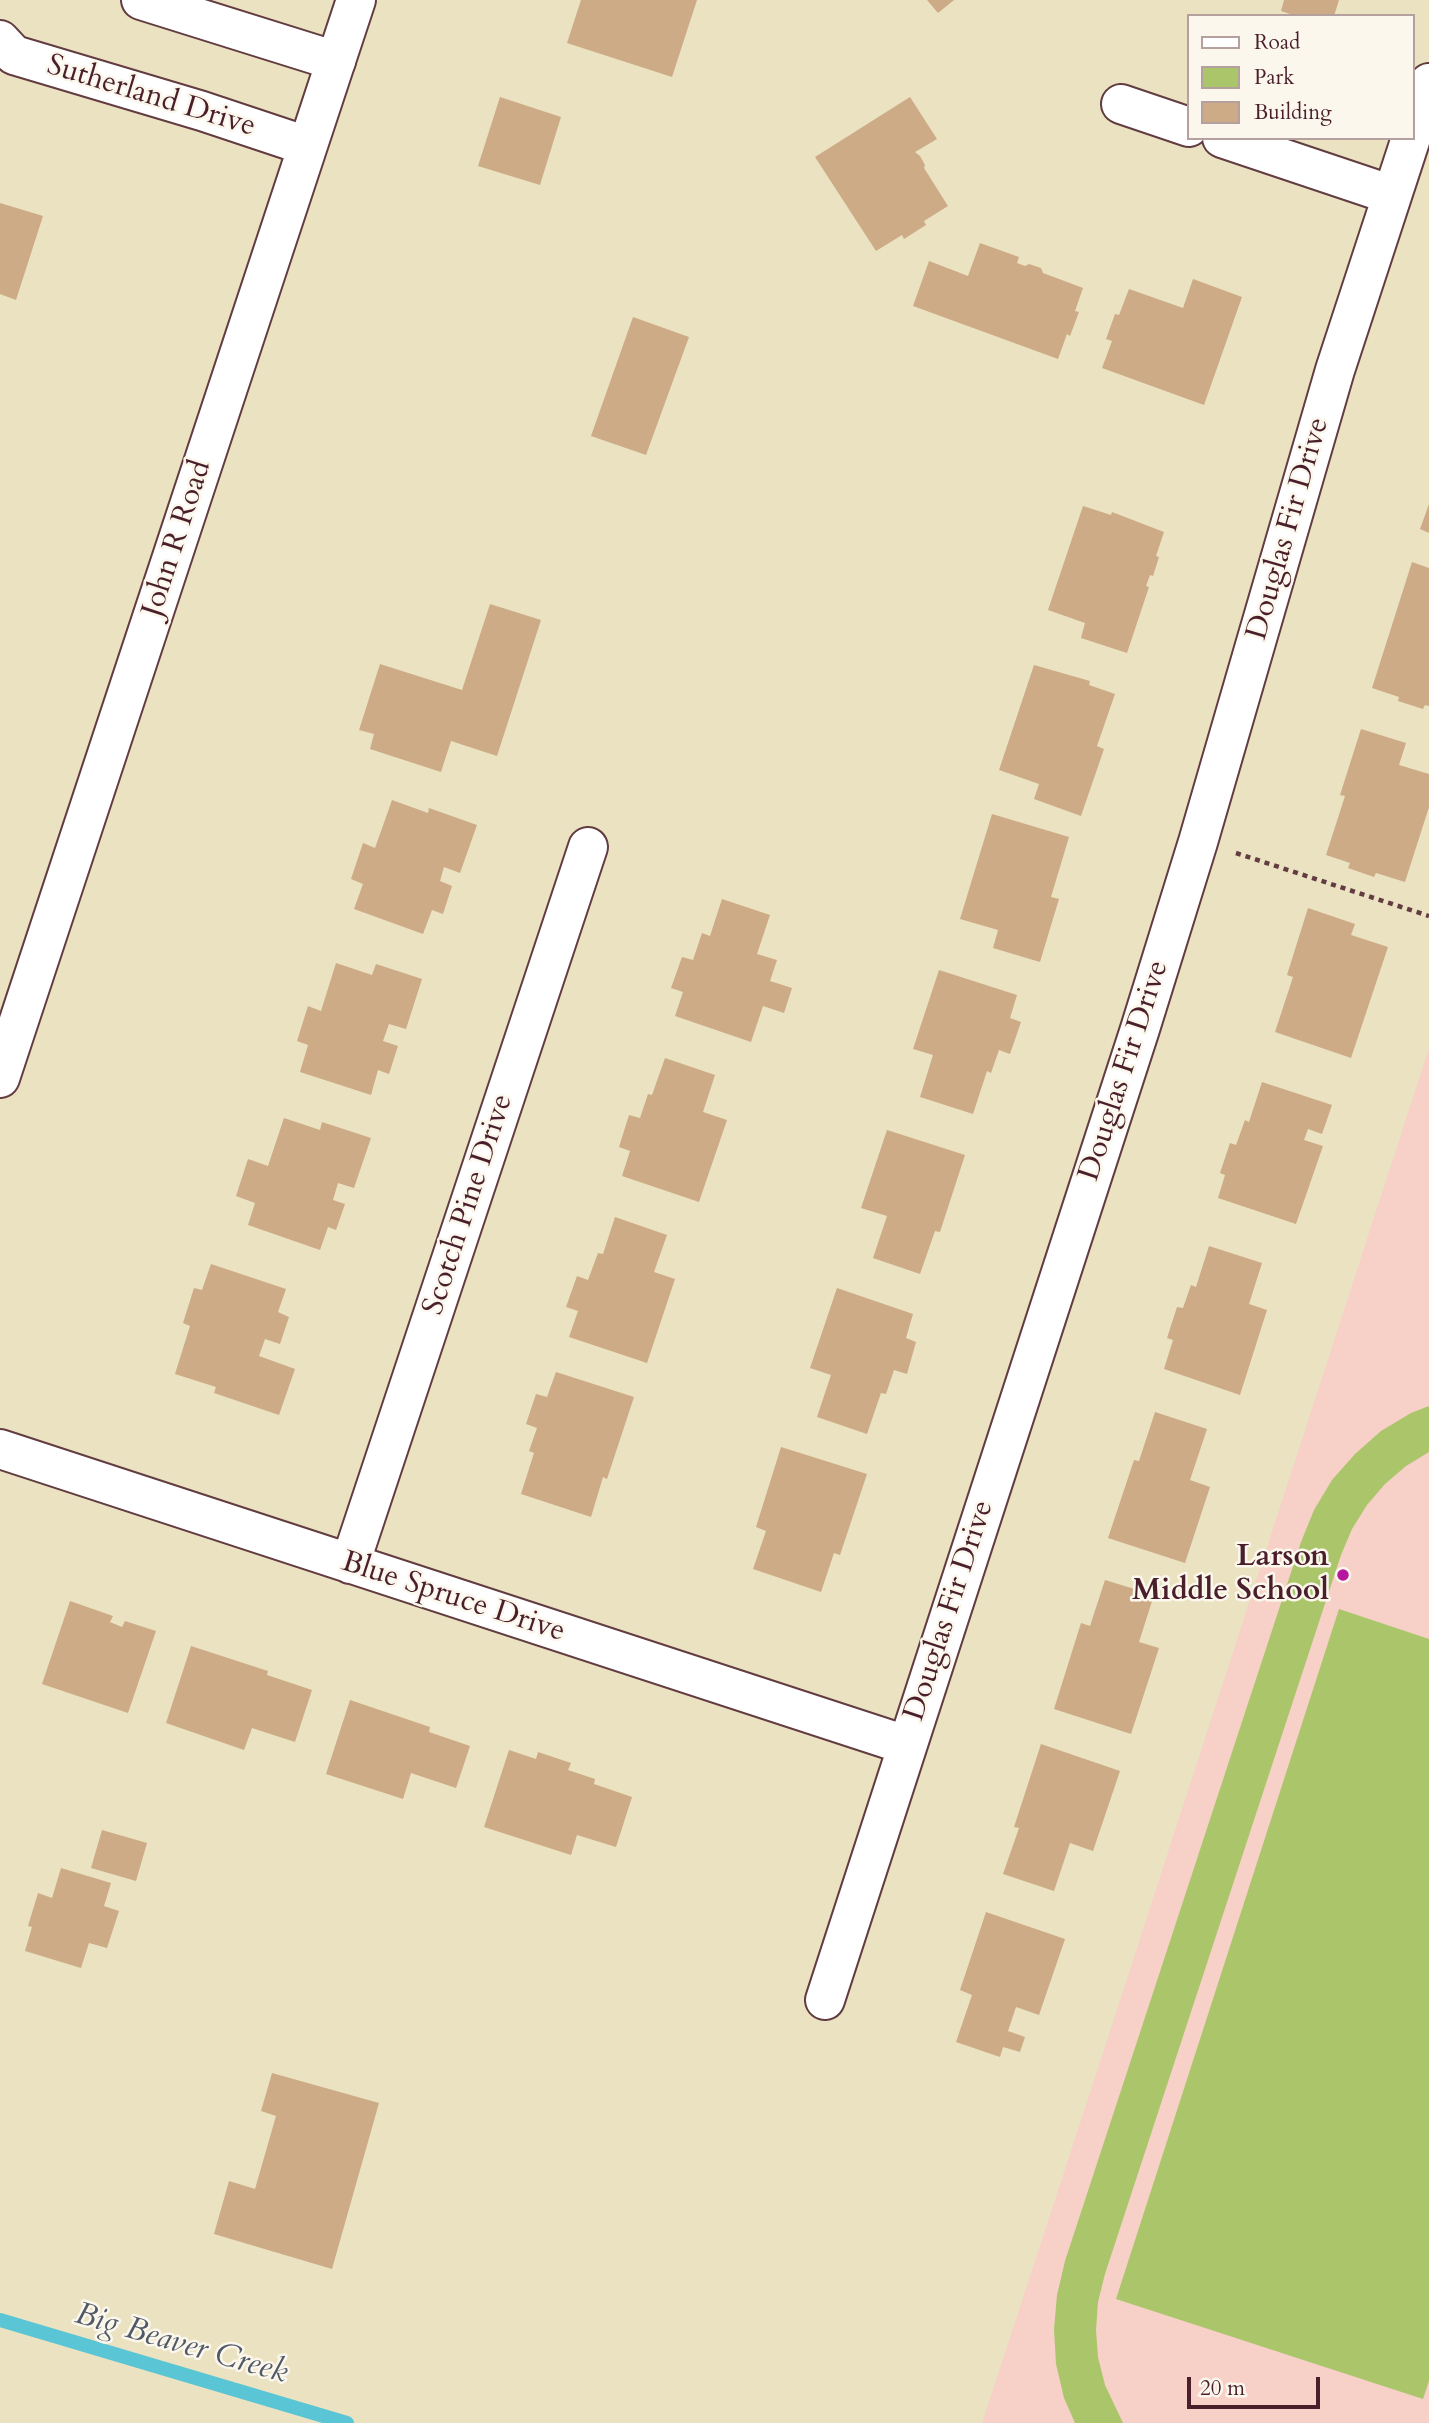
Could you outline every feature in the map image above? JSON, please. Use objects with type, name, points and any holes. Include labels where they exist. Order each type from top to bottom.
[{"type":"street","points":[[141,0],[336,61]]},
{"type":"street","name":"John R Road","points":[[0,1078],[356,0]]},
{"type":"street","name":"Sutherland Drive","points":[[0,40],[14,55],[202,111],[307,146]]},
{"type":"street","points":[[1415,125],[1429,83]]},
{"type":"street","points":[[1121,104],[1188,127]]},
{"type":"street","points":[[1228,140],[1392,195]]},
{"type":"street","name":"Douglas Fir Drive","points":[[825,2000],[1190,869],[1335,370],[1410,140]]},
{"type":"street","name":"Scotch Pine Drive","points":[[350,1564],[588,847]]},
{"type":"street","name":"Blue Spruce Drive","points":[[0,1449],[906,1745]]},
{"type":"path","points":[[1224,850],[1429,916]]},
{"type":"shaded area","name":"Larson Middle School","points":[[1429,1048],[1429,2423],[982,2423],[1087,2102]]},
{"type":"green space","points":[[1429,1406],[1429,1452],[1406,1466],[1385,1484],[1367,1505],[1352,1529],[1341,1555],[1105,2274],[1098,2302],[1098,2357],[1105,2385],[1123,2423],[1075,2423],[1064,2398],[1056,2364],[1054,2329],[1057,2295],[1065,2261],[1301,1542],[1314,1510],[1332,1480],[1355,1454],[1381,1431],[1411,1413]]},
{"type":"green space","points":[[1339,1609],[1429,1639],[1429,2381],[1423,2399],[1116,2299]]},
{"type":"building","points":[[581,0],[697,0],[672,77],[567,43]]},
{"type":"building","points":[[927,0],[954,0],[938,13]]},
{"type":"building","points":[[1284,0],[1339,0],[1335,14],[1290,14],[1281,11]]},
{"type":"building","points":[[500,97],[561,117],[540,185],[478,166]]},
{"type":"building","points":[[910,97],[937,139],[915,152],[920,156],[924,168],[948,206],[924,221],[926,225],[904,239],[902,235],[876,251],[815,157]]},
{"type":"building","points":[[0,203],[43,216],[16,300],[0,294]]},
{"type":"building","points":[[980,243],[1019,257],[1017,263],[1041,268],[1043,273],[1083,288],[1075,311],[1079,312],[1058,359],[913,306],[929,261],[968,276]]},
{"type":"building","points":[[1193,279],[1242,297],[1204,405],[1102,368],[1112,341],[1106,339],[1115,314],[1119,315],[1129,289],[1183,308]]},
{"type":"building","points":[[633,317],[689,337],[646,455],[591,436]]},
{"type":"building","points":[[1429,504],[1429,533],[1420,529]]},
{"type":"building","points":[[1083,506],[1111,515],[1112,512],[1164,532],[1156,556],[1159,557],[1153,576],[1150,575],[1146,586],[1149,587],[1127,653],[1081,638],[1085,623],[1048,610]]},
{"type":"building","points":[[1412,562],[1429,568],[1429,706],[1425,705],[1423,709],[1398,701],[1399,697],[1372,688]]},
{"type":"building","points":[[490,604],[541,620],[497,756],[451,741],[441,772],[370,749],[374,734],[359,730],[380,664],[462,690]]},
{"type":"building","points":[[1034,665],[1090,681],[1089,685],[1115,694],[1097,746],[1104,749],[1081,816],[1034,799],[1039,784],[999,770]]},
{"type":"building","points":[[1361,729],[1406,743],[1399,765],[1429,774],[1429,807],[1405,882],[1376,873],[1374,877],[1348,868],[1350,863],[1326,855],[1345,796],[1340,795]]},
{"type":"building","points":[[392,800],[428,813],[429,808],[477,825],[460,873],[444,867],[440,881],[452,886],[443,914],[432,910],[423,934],[354,909],[363,884],[351,879],[363,843],[375,848]]},
{"type":"building","points":[[992,814],[1069,837],[1051,897],[1059,899],[1040,962],[993,948],[998,930],[960,919]]},
{"type":"building","points":[[722,899],[770,915],[757,954],[777,960],[770,981],[792,988],[784,1013],[763,1006],[751,1042],[675,1016],[683,992],[671,988],[682,957],[693,960],[702,933],[710,936]]},
{"type":"building","points":[[1308,908],[1355,924],[1351,935],[1388,947],[1351,1058],[1275,1032],[1293,977],[1287,975]]},
{"type":"building","points":[[336,963],[372,975],[376,964],[422,979],[406,1029],[389,1024],[383,1041],[398,1046],[389,1074],[378,1070],[371,1095],[300,1072],[308,1045],[297,1041],[308,1006],[321,1011]]},
{"type":"building","points":[[939,970],[1017,995],[1010,1018],[1021,1022],[1010,1054],[999,1050],[991,1073],[987,1071],[973,1114],[920,1097],[933,1055],[913,1049]]},
{"type":"building","points":[[665,1058],[715,1075],[703,1112],[727,1120],[699,1202],[622,1176],[630,1151],[619,1147],[629,1115],[640,1118],[648,1094],[652,1095]]},
{"type":"building","points":[[1262,1082],[1332,1105],[1322,1134],[1308,1129],[1304,1140],[1323,1146],[1296,1224],[1218,1198],[1225,1175],[1220,1173],[1230,1143],[1236,1145],[1245,1120],[1249,1122]]},
{"type":"building","points":[[284,1118],[320,1130],[322,1122],[371,1138],[354,1188],[338,1183],[333,1200],[345,1204],[336,1230],[328,1227],[320,1250],[248,1225],[255,1203],[236,1196],[248,1159],[268,1166]]},
{"type":"building","points":[[887,1130],[965,1155],[940,1232],[935,1231],[920,1274],[873,1258],[887,1216],[861,1208]]},
{"type":"building","points":[[615,1217],[667,1235],[654,1272],[675,1279],[647,1363],[569,1337],[578,1311],[566,1307],[577,1276],[588,1280],[598,1253],[603,1254]]},
{"type":"building","points":[[1209,1246],[1262,1263],[1249,1304],[1267,1310],[1240,1395],[1164,1369],[1173,1340],[1167,1338],[1177,1307],[1183,1308],[1191,1285],[1196,1287]]},
{"type":"building","points":[[211,1264],[286,1289],[278,1312],[289,1317],[280,1344],[265,1339],[259,1356],[295,1369],[279,1415],[214,1393],[216,1387],[175,1374],[190,1326],[183,1323],[194,1288],[202,1290]]},
{"type":"building","points":[[837,1288],[913,1314],[906,1338],[916,1342],[907,1374],[894,1370],[886,1394],[881,1393],[867,1434],[817,1417],[831,1375],[810,1368]]},
{"type":"building","points":[[556,1372],[634,1397],[607,1479],[603,1477],[591,1517],[521,1494],[534,1453],[529,1451],[537,1428],[526,1424],[536,1394],[547,1397]]},
{"type":"building","points":[[1155,1412],[1207,1429],[1190,1480],[1210,1487],[1185,1563],[1108,1538],[1134,1460],[1139,1461]]},
{"type":"building","points":[[781,1447],[867,1474],[840,1555],[834,1553],[821,1592],[753,1569],[766,1531],[756,1527]]},
{"type":"building","points":[[1105,1580],[1154,1595],[1139,1642],[1159,1648],[1131,1734],[1054,1709],[1081,1623],[1090,1626]]},
{"type":"building","points":[[70,1601],[113,1616],[110,1622],[122,1627],[125,1621],[156,1631],[128,1713],[42,1684]]},
{"type":"building","points":[[191,1646],[268,1671],[267,1675],[312,1690],[295,1742],[252,1728],[244,1750],[166,1723]]},
{"type":"building","points":[[350,1700],[430,1727],[429,1732],[470,1746],[456,1788],[411,1773],[403,1799],[326,1774]]},
{"type":"building","points":[[1041,1744],[1120,1771],[1093,1851],[1070,1843],[1054,1891],[1003,1874],[1019,1828],[1014,1827]]},
{"type":"building","points":[[509,1750],[536,1759],[538,1752],[571,1763],[568,1770],[595,1779],[594,1784],[632,1797],[616,1847],[577,1835],[571,1855],[484,1827]]},
{"type":"building","points":[[102,1830],[147,1843],[136,1881],[91,1868]]},
{"type":"building","points":[[61,1868],[111,1883],[104,1906],[119,1911],[107,1948],[89,1943],[81,1968],[25,1951],[32,1927],[28,1926],[38,1893],[52,1898]]},
{"type":"building","points":[[986,1912],[1065,1939],[1039,2015],[1016,2007],[1008,2031],[1025,2037],[1020,2052],[1003,2047],[1000,2057],[956,2042],[972,1995],[960,1990]]},
{"type":"building","points":[[272,2073],[379,2103],[332,2269],[214,2234],[229,2181],[255,2189],[276,2116],[261,2111]]},
{"type":"waterway","name":"Big Beaver Creek","points":[[0,2320],[347,2423]]},
{"type":"place","name":"Larson Middle School","points":[[1343,1575]]}]
